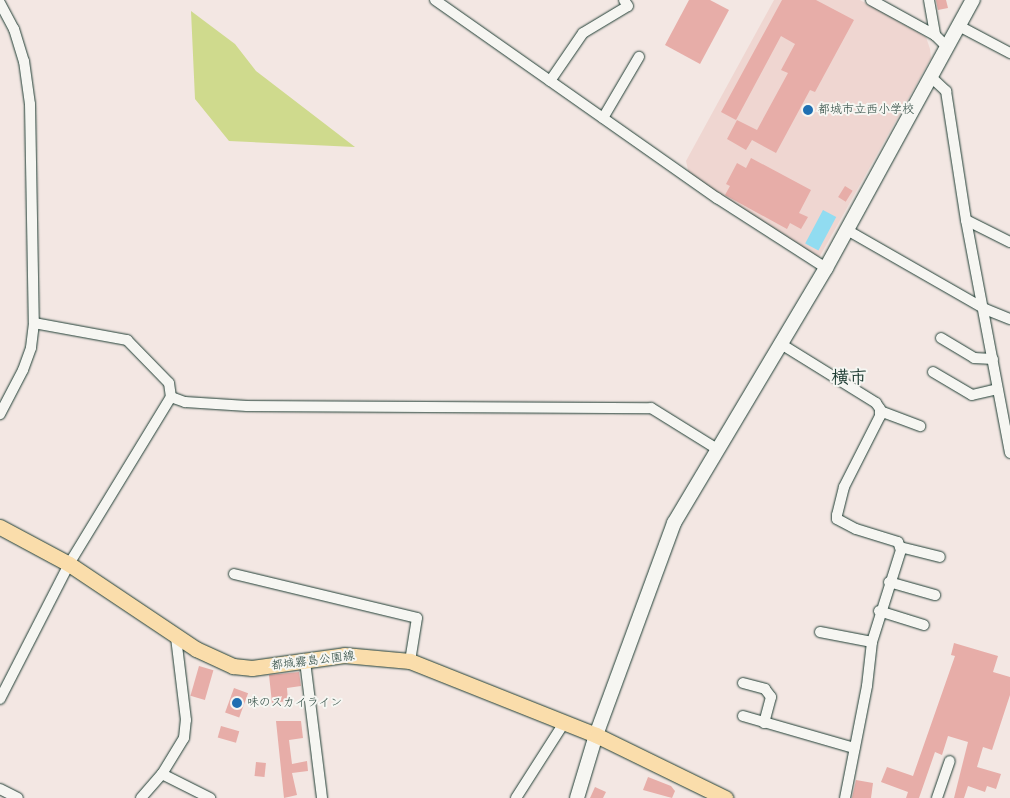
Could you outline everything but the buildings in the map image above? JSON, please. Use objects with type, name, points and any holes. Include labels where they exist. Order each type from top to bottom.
[{"type":"main road","name":"都城霧島公園線","points":[[0,527],[69,564],[176,637],[233,666],[252,668],[344,655],[410,661],[596,735],[725,798]]},
{"type":"street","points":[[435,0],[717,198],[826,268]]},
{"type":"street","points":[[550,81],[583,33],[628,6],[624,0]]},
{"type":"street","points":[[871,0],[935,35],[947,47]]},
{"type":"street","points":[[929,0],[935,35]]},
{"type":"street","points":[[578,798],[596,735],[674,523],[826,268],[973,0]]},
{"type":"street","points":[[0,3],[14,29],[24,61],[30,104],[34,323],[26,362],[0,414]]},
{"type":"street","points":[[959,26],[1010,53]]},
{"type":"street","points":[[603,118],[639,57]]},
{"type":"street","points":[[931,77],[946,91],[966,220],[985,309],[997,389],[1010,453]]},
{"type":"street","points":[[966,220],[1010,242]]},
{"type":"street","points":[[847,230],[985,309],[1010,319]]},
{"type":"street","points":[[0,699],[69,564],[172,397],[169,383],[127,340],[34,323]]},
{"type":"street","points":[[940,338],[974,358],[993,359]]},
{"type":"street","points":[[781,344],[876,403],[880,416],[844,487],[836,515],[838,519],[856,529],[898,542],[900,547],[879,611],[872,642],[867,686],[845,798]]},
{"type":"street","points":[[933,372],[972,395],[997,389]]},
{"type":"street","points":[[172,397],[206,405],[248,406],[651,408],[663,412],[717,448]]},
{"type":"street","points":[[880,411],[920,426]]},
{"type":"street","points":[[900,547],[940,557]]},
{"type":"street","points":[[234,574],[417,618],[410,661]]},
{"type":"street","points":[[889,582],[935,595]]},
{"type":"street","points":[[879,611],[924,625]]},
{"type":"street","points":[[820,632],[872,642]]},
{"type":"street","points":[[141,798],[162,774],[184,738],[186,720],[176,637]]},
{"type":"street","points":[[305,661],[322,798]]},
{"type":"street","points":[[743,683],[765,689],[772,697],[764,722]]},
{"type":"street","points":[[743,716],[854,748]]},
{"type":"street","points":[[516,798],[564,723]]},
{"type":"street","points":[[937,798],[950,761]]},
{"type":"street","points":[[162,774],[210,798]]},
{"type":"street","points":[[0,789],[18,798]]},
{"type":"shaded area","name":"都城市立西小学校","points":[[774,0],[860,0],[926,37],[930,49],[931,58],[820,256],[814,257],[689,174],[686,161]]},
{"type":"green space","points":[[191,11],[235,44],[256,71],[355,147],[229,141],[195,99]]},
{"type":"water","points":[[823,210],[836,217],[818,251],[805,244]]},
{"type":"place","name":"都城市立西小学校","points":[[808,110]]},
{"type":"place","name":"味のスカイライン","points":[[237,703]]},
{"type":"district","name":"横市","points":[[849,378]]}]
